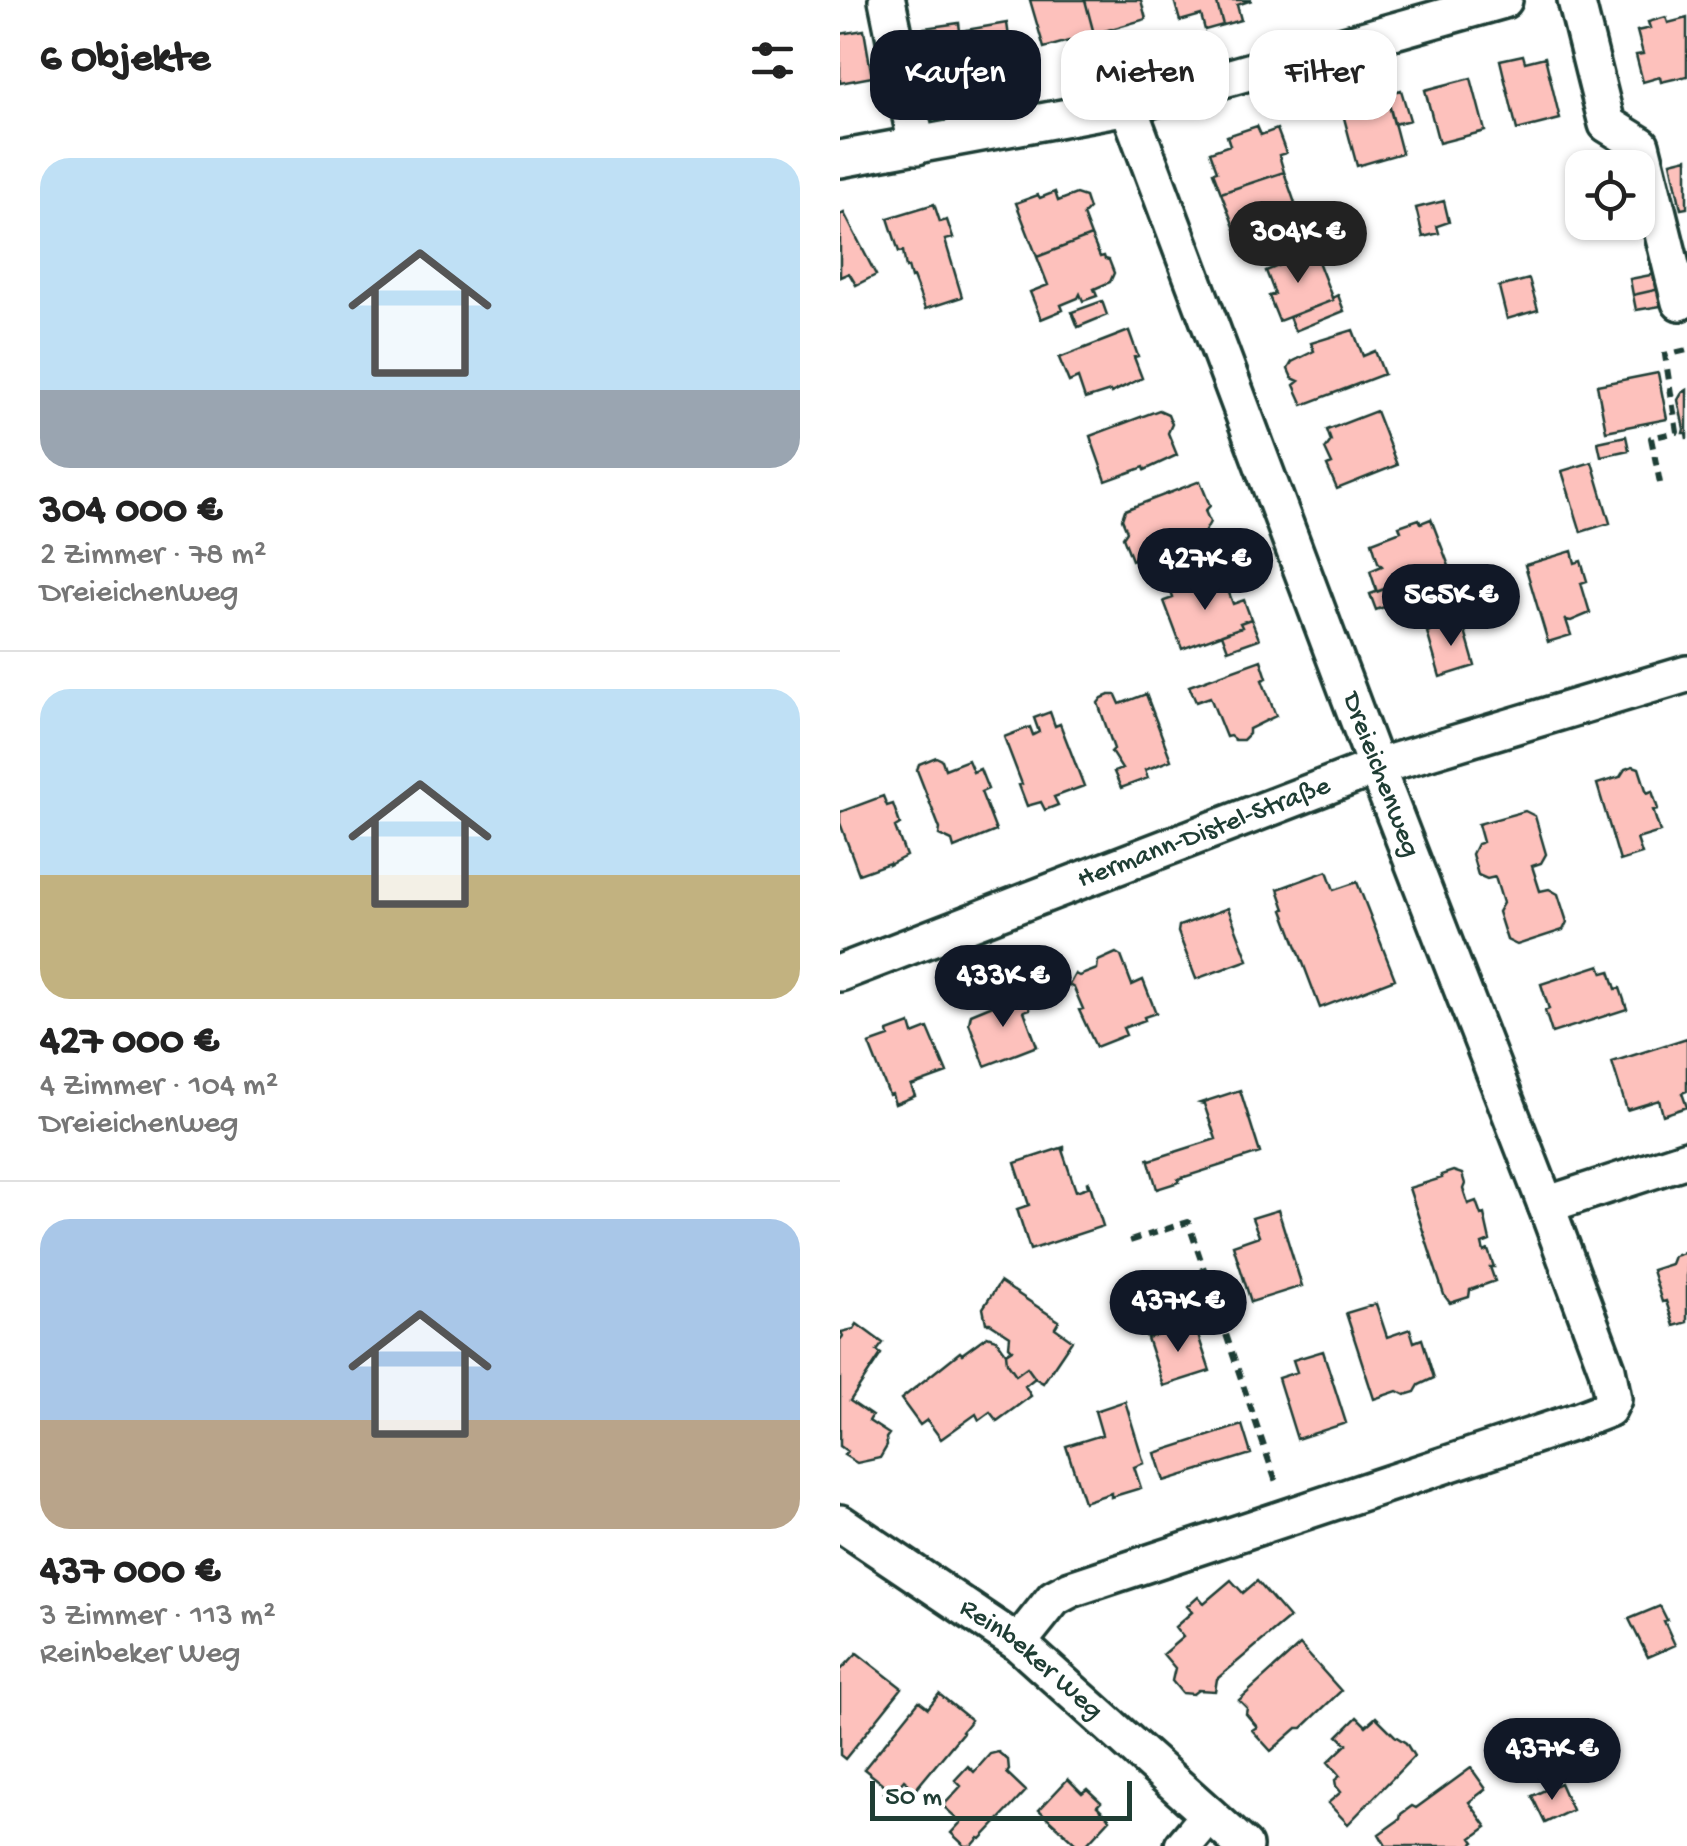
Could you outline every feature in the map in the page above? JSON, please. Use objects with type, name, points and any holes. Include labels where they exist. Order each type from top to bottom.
[{"type":"street","points":[[887,0],[917,146]]},
{"type":"street","points":[[1229,78],[1504,0]]},
{"type":"street","points":[[1576,0],[1607,124],[1641,145],[1680,302]]},
{"type":"street","points":[[840,160],[1061,119]]},
{"type":"street","name":"Dreieichenweg","points":[[1133,120],[1376,767],[1546,1205],[1613,1392],[1608,1409],[1288,1518]]},
{"type":"street","name":"Hermann-Distel-Straße","points":[[840,972],[1376,767],[1687,674]]},
{"type":"street","points":[[1546,1205],[1687,1160]]},
{"type":"street","points":[[1018,1643],[1054,1598],[1070,1589],[1288,1518]]},
{"type":"street","name":"Reinbeker Weg","points":[[840,1523],[1018,1643],[1244,1846]]},
{"type":"street","points":[[1182,1846],[1209,1816]]},
{"type":"path","points":[[1660,483],[1651,438],[1677,432],[1664,355],[1687,350]]},
{"type":"path","points":[[1130,1241],[1188,1222],[1288,1518]]},
{"type":"building","points":[[1030,0],[1085,0],[1093,30],[1061,30],[1061,43],[1044,48]]},
{"type":"building","points":[[1085,0],[1141,0],[1146,19],[1108,30],[1093,30]]},
{"type":"building","points":[[1174,0],[1216,0],[1223,25],[1205,30],[1201,15],[1180,21]]},
{"type":"building","points":[[1216,0],[1252,0],[1237,5],[1241,20],[1223,25]]},
{"type":"building","points":[[1666,17],[1668,23],[1687,18],[1687,76],[1643,82],[1636,55],[1643,54],[1637,31],[1650,28],[1648,22]]},
{"type":"building","points":[[959,23],[960,30],[924,30]]},
{"type":"building","points":[[1007,23],[1008,30],[966,30]]},
{"type":"building","points":[[864,30],[870,77],[840,83],[840,34]]},
{"type":"building","points":[[1523,55],[1525,62],[1545,57],[1560,119],[1517,130],[1500,60]]},
{"type":"building","points":[[1471,78],[1485,131],[1439,143],[1425,90]]},
{"type":"building","points":[[1401,90],[1410,120],[1394,124],[1393,120],[1397,120],[1397,91]]},
{"type":"building","points":[[1345,120],[1393,120],[1402,153],[1357,166]]},
{"type":"building","points":[[1257,126],[1261,135],[1277,129],[1286,153],[1279,155],[1284,172],[1221,193],[1210,152],[1230,145],[1227,136]]},
{"type":"building","points":[[1687,158],[1687,208],[1681,209],[1671,162]]},
{"type":"building","points":[[1284,172],[1297,209],[1263,221],[1265,228],[1238,237],[1221,193]]},
{"type":"building","points":[[1055,192],[1058,201],[1076,194],[1085,197],[1089,209],[1083,215],[1091,236],[1037,257],[1016,203]]},
{"type":"building","points":[[1444,201],[1449,222],[1437,226],[1439,233],[1423,237],[1416,208]]},
{"type":"building","points":[[934,204],[940,222],[947,220],[953,238],[945,240],[962,297],[925,309],[888,218]]},
{"type":"building","points":[[1293,211],[1302,238],[1287,243],[1278,216]]},
{"type":"building","points":[[844,213],[876,275],[856,285],[849,273],[840,277],[840,215]]},
{"type":"building","points":[[1091,236],[1100,257],[1109,260],[1114,273],[1110,282],[1094,289],[1097,296],[1083,301],[1080,294],[1061,305],[1063,310],[1041,319],[1030,292],[1048,285],[1037,257]]},
{"type":"building","points":[[1314,251],[1333,300],[1279,321],[1269,296],[1275,294],[1266,271]]},
{"type":"building","points":[[1661,273],[1664,288],[1633,295],[1630,279]]},
{"type":"building","points":[[1529,279],[1538,310],[1507,319],[1499,287]]},
{"type":"building","points":[[1664,288],[1667,305],[1636,310],[1633,295]]},
{"type":"building","points":[[1338,295],[1344,311],[1295,331],[1289,317]]},
{"type":"building","points":[[1102,301],[1107,315],[1078,327],[1072,312]]},
{"type":"building","points":[[1353,330],[1363,356],[1375,351],[1384,374],[1303,405],[1294,385],[1299,381],[1292,378],[1288,369],[1292,362],[1314,351],[1311,343]]},
{"type":"building","points":[[1129,331],[1142,378],[1111,393],[1085,399],[1078,378],[1069,382],[1059,358]]},
{"type":"building","points":[[1658,373],[1667,419],[1606,431],[1597,385]]},
{"type":"building","points":[[1687,390],[1687,439],[1678,400]]},
{"type":"building","points":[[1159,410],[1168,414],[1172,424],[1168,433],[1177,455],[1145,470],[1144,467],[1106,481],[1090,436]]},
{"type":"building","points":[[1376,411],[1397,465],[1337,489],[1327,466],[1332,464],[1325,449],[1331,441],[1327,430]]},
{"type":"building","points":[[1626,436],[1629,450],[1601,456],[1598,442]]},
{"type":"building","points":[[1592,462],[1610,523],[1581,532],[1562,471]]},
{"type":"building","points":[[1200,481],[1210,506],[1205,511],[1210,522],[1204,533],[1184,540],[1187,549],[1157,560],[1154,552],[1132,560],[1123,537],[1127,531],[1122,519],[1125,510]]},
{"type":"building","points":[[1419,519],[1421,523],[1431,519],[1449,566],[1377,592],[1370,571],[1382,566],[1372,542]]},
{"type":"building","points":[[1572,551],[1575,563],[1581,561],[1587,581],[1581,583],[1590,613],[1566,620],[1571,635],[1548,642],[1525,565]]},
{"type":"building","points":[[1420,576],[1426,592],[1376,610],[1370,594]]},
{"type":"building","points":[[1224,579],[1233,604],[1244,600],[1251,619],[1240,623],[1242,627],[1182,649],[1164,601],[1173,598],[1171,592],[1192,585],[1194,590]]},
{"type":"building","points":[[1251,619],[1259,639],[1228,650],[1222,634]]},
{"type":"building","points":[[1462,621],[1475,666],[1440,677],[1427,632]]},
{"type":"building","points":[[1261,660],[1267,678],[1262,680],[1276,716],[1249,729],[1243,740],[1226,737],[1210,697],[1196,702],[1189,686]]},
{"type":"building","points":[[1146,694],[1171,760],[1145,770],[1148,778],[1121,788],[1114,772],[1122,769],[1111,752],[1114,749],[1098,703],[1109,695],[1116,695],[1120,704]]},
{"type":"building","points":[[1050,712],[1055,726],[1060,724],[1084,786],[1054,797],[1058,805],[1045,810],[1041,802],[1027,806],[1004,737],[1030,727],[1033,735],[1039,732],[1034,718]]},
{"type":"building","points":[[936,757],[945,769],[968,760],[973,772],[980,769],[988,789],[981,792],[996,831],[954,848],[952,841],[939,835],[917,770],[919,764]]},
{"type":"building","points":[[1633,766],[1639,768],[1647,793],[1652,791],[1660,832],[1637,839],[1642,854],[1620,861],[1597,784],[1620,777]]},
{"type":"building","points":[[883,796],[887,806],[893,804],[900,824],[895,827],[906,856],[859,874],[840,823],[840,812]]},
{"type":"building","points":[[1525,811],[1535,816],[1546,854],[1541,863],[1532,866],[1540,891],[1549,889],[1558,894],[1567,922],[1563,930],[1517,945],[1507,940],[1498,912],[1503,903],[1495,877],[1478,875],[1472,854],[1477,844],[1483,842],[1478,824]]},
{"type":"building","points":[[1327,871],[1334,890],[1357,882],[1395,979],[1320,1008],[1278,889]]},
{"type":"building","points":[[1228,908],[1248,960],[1196,979],[1179,926]]},
{"type":"building","points":[[1116,953],[1121,956],[1132,985],[1143,980],[1156,1013],[1123,1028],[1126,1035],[1096,1047],[1079,1010],[1083,1009],[1074,988],[1069,985],[1075,974],[1097,969],[1098,961]]},
{"type":"building","points":[[1600,965],[1603,973],[1610,971],[1627,1009],[1552,1033],[1541,984]]},
{"type":"building","points":[[1024,992],[1030,1009],[1024,1011],[1037,1046],[985,1066],[969,1023],[971,1014]]},
{"type":"building","points":[[910,1024],[913,1034],[928,1028],[947,1073],[911,1086],[915,1096],[895,1104],[869,1044]]},
{"type":"building","points":[[1687,1038],[1687,1091],[1682,1093],[1687,1107],[1663,1115],[1659,1100],[1627,1110],[1612,1062]]},
{"type":"building","points":[[1240,1090],[1260,1153],[1157,1189],[1148,1158],[1216,1139],[1204,1104],[1200,1103]]},
{"type":"building","points":[[1064,1147],[1076,1191],[1088,1187],[1089,1182],[1103,1226],[1030,1250],[1017,1209],[1029,1205],[1015,1163]]},
{"type":"building","points":[[1453,1171],[1462,1174],[1468,1204],[1476,1201],[1481,1215],[1484,1214],[1490,1241],[1482,1244],[1494,1267],[1490,1267],[1495,1281],[1450,1303],[1409,1188]]},
{"type":"building","points":[[1278,1210],[1302,1286],[1251,1302],[1233,1245],[1259,1236],[1252,1218]]},
{"type":"building","points":[[1687,1252],[1687,1322],[1674,1326],[1652,1270],[1671,1264],[1674,1256]]},
{"type":"building","points":[[1178,1272],[1194,1323],[1147,1338],[1131,1287]]},
{"type":"building","points":[[1000,1282],[1059,1321],[1055,1328],[1072,1340],[1043,1383],[1027,1367],[1016,1375],[1007,1362],[1006,1353],[1012,1349],[1010,1336],[986,1323],[983,1308]]},
{"type":"building","points":[[1376,1304],[1387,1337],[1410,1329],[1414,1342],[1422,1339],[1434,1378],[1419,1385],[1415,1392],[1405,1395],[1397,1391],[1374,1399],[1346,1313]]},
{"type":"building","points":[[1194,1323],[1210,1371],[1163,1386],[1147,1338]]},
{"type":"building","points":[[857,1324],[883,1343],[877,1351],[881,1354],[850,1401],[889,1434],[880,1458],[857,1463],[844,1455],[847,1451],[840,1446],[840,1340],[841,1332],[854,1329]]},
{"type":"building","points":[[987,1336],[996,1339],[1016,1375],[1027,1367],[1035,1378],[1025,1386],[1031,1396],[997,1421],[990,1412],[979,1420],[976,1414],[941,1439],[927,1420],[920,1425],[901,1399],[960,1352]]},
{"type":"building","points":[[1323,1351],[1346,1423],[1297,1439],[1278,1378],[1297,1372],[1293,1360]]},
{"type":"building","points":[[1125,1401],[1144,1463],[1134,1467],[1141,1488],[1084,1502],[1066,1446],[1102,1435],[1095,1411]]},
{"type":"building","points":[[1242,1425],[1251,1454],[1164,1481],[1155,1453]]},
{"type":"building","points":[[1231,1580],[1243,1593],[1257,1581],[1289,1618],[1217,1679],[1215,1691],[1182,1693],[1172,1681],[1175,1668],[1163,1654],[1183,1637],[1175,1627],[1192,1612],[1187,1606],[1198,1596],[1204,1603]]},
{"type":"building","points":[[1660,1606],[1675,1645],[1648,1657],[1629,1619]]},
{"type":"building","points":[[1300,1645],[1341,1691],[1271,1751],[1252,1730],[1257,1727],[1239,1700]]},
{"type":"building","points":[[857,1653],[902,1688],[845,1759],[840,1755],[840,1671]]},
{"type":"building","points":[[939,1694],[971,1720],[915,1790],[904,1780],[889,1798],[884,1793],[888,1788],[864,1769],[919,1701],[928,1708]]},
{"type":"building","points":[[1357,1717],[1366,1726],[1376,1717],[1406,1743],[1414,1756],[1348,1824],[1328,1803],[1341,1792],[1335,1780],[1340,1776],[1328,1762],[1347,1744],[1338,1736]]},
{"type":"building","points":[[998,1752],[1008,1760],[1007,1773],[1026,1791],[981,1839],[965,1846],[951,1833],[961,1822],[943,1806],[961,1786],[955,1780],[968,1766],[974,1772],[990,1754]]},
{"type":"building","points":[[1471,1768],[1486,1789],[1469,1802],[1487,1827],[1472,1838],[1475,1842],[1470,1846],[1386,1846],[1379,1834],[1412,1806],[1416,1808]]},
{"type":"building","points":[[1068,1779],[1082,1793],[1087,1789],[1101,1802],[1097,1806],[1110,1819],[1085,1846],[1078,1846],[1039,1810]]},
{"type":"building","points":[[1560,1783],[1572,1810],[1545,1823],[1532,1796]]}]
